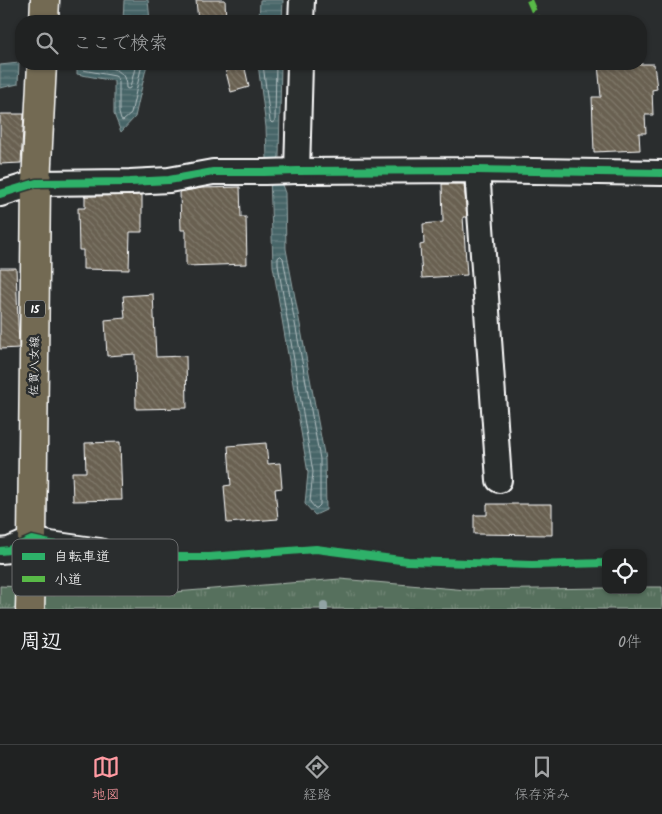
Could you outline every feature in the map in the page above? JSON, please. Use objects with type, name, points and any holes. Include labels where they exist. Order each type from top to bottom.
[{"type":"main road","points":[[44,15],[45,0]]},
{"type":"main road","name":"佐賀八女線","points":[[32,539],[36,183],[42,70]]},
{"type":"main road","name":"佐賀八女線","points":[[30,596],[30,609]]},
{"type":"street","points":[[301,15],[302,0]]},
{"type":"street","points":[[282,171],[299,70]]},
{"type":"street","points":[[0,194],[36,183],[169,180],[214,172],[477,170],[662,173]]},
{"type":"street","points":[[477,170],[499,480]]},
{"type":"green space","points":[[340,579],[467,590],[602,588],[602,594],[647,594],[647,587],[662,587],[662,609],[0,609],[0,586],[12,587],[12,596],[178,596],[178,592]]},
{"type":"water","points":[[124,0],[148,0],[149,15],[123,15]]},
{"type":"water","points":[[260,0],[283,0],[282,15],[259,15]]},
{"type":"water","points":[[15,63],[15,70],[19,70],[18,84],[0,88],[0,65]]},
{"type":"water","points":[[77,70],[146,70],[135,117],[121,132],[114,114],[114,81],[77,74]]},
{"type":"water","points":[[259,70],[281,70],[277,171],[285,193],[286,249],[325,459],[326,510],[315,515],[305,504],[308,473],[273,266],[270,175],[267,159],[266,127]]},
{"type":"building","points":[[196,0],[225,0],[226,15],[197,15]]},
{"type":"building","points":[[647,64],[654,64],[657,89],[652,90],[653,115],[645,115],[646,133],[639,133],[640,150],[594,152],[592,97],[601,97],[599,70],[647,70]]},
{"type":"building","points":[[226,70],[245,70],[249,87],[231,92]]},
{"type":"building","points":[[0,114],[24,114],[21,163],[0,164]]},
{"type":"building","points":[[442,184],[464,184],[467,217],[463,217],[467,275],[422,278],[420,245],[424,244],[423,224],[443,222]]},
{"type":"building","points":[[240,187],[241,217],[246,217],[247,264],[186,266],[186,230],[181,230],[180,192],[202,188]]},
{"type":"building","points":[[142,195],[142,232],[130,232],[129,270],[83,269],[83,250],[79,250],[78,208],[85,208],[85,196]]},
{"type":"building","points":[[0,268],[16,268],[19,348],[0,349]]},
{"type":"building","points":[[153,294],[156,357],[186,356],[187,408],[136,409],[135,354],[107,356],[105,320],[125,318],[123,296]]},
{"type":"building","points":[[120,442],[122,500],[73,501],[72,472],[86,472],[85,443]]},
{"type":"building","points":[[266,443],[268,464],[280,463],[282,488],[275,489],[278,519],[227,523],[224,486],[231,485],[228,446]]},
{"type":"building","points":[[487,504],[552,504],[552,535],[474,534],[474,515],[487,515]]},
{"type":"marked path","points":[[529,0],[535,15]]},
{"type":"cycle path","points":[[0,194],[36,183],[169,180],[213,172],[477,170],[662,173]]},
{"type":"cycle path","points":[[0,551],[12,549]]},
{"type":"cycle path","points":[[178,557],[209,557],[316,549],[408,561],[532,565],[602,563]]}]
